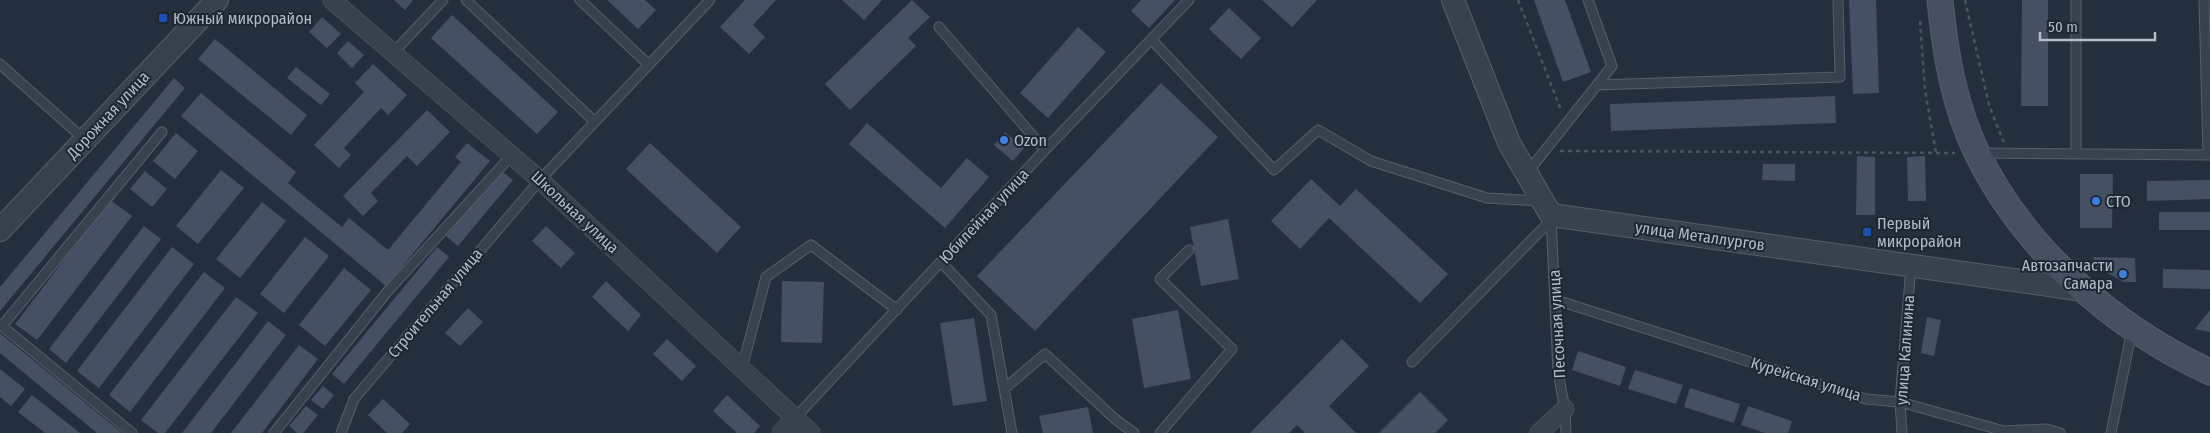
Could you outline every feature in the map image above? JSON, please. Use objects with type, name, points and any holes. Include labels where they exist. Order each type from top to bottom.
[{"type":"main road","points":[[1940,0],[1956,96],[1977,153],[2000,194],[2037,242],[2084,290],[2132,328],[2210,372]]},
{"type":"street","name":"Дорожная улица","points":[[0,230],[217,0]]},
{"type":"street","name":"Школьная улица","points":[[332,0],[540,180],[811,433]]},
{"type":"street","points":[[1453,0],[1509,143],[1548,212]]},
{"type":"street","name":"улица Металлургов","points":[[1548,212],[2084,290]]},
{"type":"street","points":[[1539,433],[1565,409]]},
{"type":"street","name":"Юбилейная улица","points":[[781,433],[795,418]]},
{"type":"lane","points":[[393,53],[443,0]]},
{"type":"lane","points":[[466,0],[595,122]]},
{"type":"lane","points":[[580,0],[649,65]]},
{"type":"lane","name":"Строительная улица","points":[[341,433],[354,399],[540,180],[710,0]]},
{"type":"lane","name":"Юбилейная улица","points":[[795,418],[1045,150],[1189,0]]},
{"type":"lane","points":[[1526,173],[1612,66],[1588,0]]},
{"type":"lane","points":[[1597,85],[1840,77],[1838,0]]},
{"type":"lane","points":[[2076,0],[2076,153]]},
{"type":"lane","points":[[1977,153],[2209,155],[2204,0]]},
{"type":"lane","points":[[939,27],[1045,150]]},
{"type":"lane","points":[[1152,40],[1274,170],[1318,130],[1371,161],[1487,198],[1548,212],[1412,362]]},
{"type":"lane","points":[[0,64],[85,140]]},
{"type":"lane","points":[[132,433],[2,326],[162,132]]},
{"type":"lane","points":[[274,433],[387,292],[512,155]]},
{"type":"lane","name":"Песочная улица","points":[[1548,212],[1556,300],[1558,373],[1565,409],[1566,433]]},
{"type":"lane","points":[[742,368],[766,277],[811,245],[897,310]]},
{"type":"lane","points":[[1160,433],[1232,349],[1160,279],[1189,250]]},
{"type":"lane","points":[[941,262],[991,315],[1012,433]]},
{"type":"lane","name":"улица Калинина","points":[[1902,433],[1900,402],[1912,266]]},
{"type":"lane","name":"Курейская улица","points":[[1556,300],[1866,398],[1900,402],[2004,430],[2046,429],[2060,433]]},
{"type":"lane","points":[[2111,433],[2132,328]]},
{"type":"lane","points":[[1004,389],[1045,354],[1134,433]]},
{"type":"path","points":[[1518,0],[1566,123]]},
{"type":"path","points":[[1965,0],[1989,105],[2009,153]]},
{"type":"path","points":[[1920,18],[1925,90],[1936,153]]},
{"type":"path","points":[[1544,151],[1977,153]]},
{"type":"building","points":[[394,0],[413,0],[405,10]]},
{"type":"building","points":[[607,0],[645,0],[656,10],[638,29]]},
{"type":"building","points":[[745,0],[776,0],[753,25],[765,37],[749,54],[720,27]]},
{"type":"building","points":[[842,0],[882,0],[864,20]]},
{"type":"building","points":[[912,0],[930,17],[908,38],[916,46],[850,110],[825,84]]},
{"type":"building","points":[[1141,0],[1175,0],[1149,28],[1131,11]]},
{"type":"building","points":[[1262,0],[1317,0],[1292,27]]},
{"type":"building","points":[[1534,0],[1565,0],[1591,72],[1563,82]]},
{"type":"building","points":[[1849,0],[1876,0],[1879,93],[1853,94]]},
{"type":"building","points":[[2022,0],[2048,0],[2048,106],[2021,106]]},
{"type":"building","points":[[1229,8],[1261,38],[1241,59],[1209,29]]},
{"type":"building","points":[[452,15],[558,112],[537,134],[431,38]]},
{"type":"building","points":[[322,17],[341,34],[327,48],[309,32]]},
{"type":"building","points":[[1078,27],[1106,52],[1048,118],[1020,93]]},
{"type":"building","points":[[215,39],[307,115],[291,135],[198,59]]},
{"type":"building","points":[[348,41],[364,55],[352,68],[337,53]]},
{"type":"building","points":[[373,64],[407,95],[388,115],[381,108],[344,148],[351,155],[339,168],[314,145],[364,92],[355,83]]},
{"type":"building","points":[[296,67],[330,94],[321,105],[287,78]]},
{"type":"building","points":[[174,78],[185,88],[0,311],[0,287]]},
{"type":"building","points":[[1161,83],[1218,137],[1035,331],[977,276]]},
{"type":"building","points":[[201,93],[296,172],[288,183],[342,227],[349,218],[388,250],[461,162],[455,157],[467,143],[490,161],[386,286],[181,116]]},
{"type":"building","points":[[1835,96],[1836,123],[1611,131],[1610,104]]},
{"type":"building","points":[[427,110],[450,132],[417,166],[407,156],[371,193],[378,201],[363,216],[343,196]]},
{"type":"building","points":[[867,123],[941,188],[967,158],[989,177],[945,228],[849,144]]},
{"type":"building","points":[[1005,132],[1024,148],[1013,161],[994,145]]},
{"type":"building","points":[[176,133],[198,151],[175,179],[153,161]]},
{"type":"building","points":[[650,143],[741,227],[717,253],[626,169]]},
{"type":"building","points":[[1857,156],[1875,157],[1875,215],[1856,215]]},
{"type":"building","points":[[1925,156],[1926,201],[1908,201],[1907,157]]},
{"type":"building","points":[[1763,164],[1795,164],[1795,181],[1762,180]]},
{"type":"building","points":[[221,170],[244,188],[198,244],[176,226]]},
{"type":"building","points":[[500,170],[513,180],[458,246],[446,236]]},
{"type":"building","points":[[145,171],[167,189],[152,207],[130,189]]},
{"type":"building","name":"СТО","points":[[2080,174],[2113,174],[2112,228],[2080,228]]},
{"type":"building","points":[[1311,179],[1340,206],[1356,189],[1448,274],[1420,303],[1329,218],[1300,249],[1271,221]]},
{"type":"building","points":[[2210,180],[2210,199],[2147,201],[2147,181]]},
{"type":"building","points":[[110,200],[132,216],[37,340],[15,324]]},
{"type":"building","points":[[262,202],[286,221],[240,278],[216,259]]},
{"type":"building","points":[[2159,212],[2210,212],[2210,230],[2159,230]]},
{"type":"building","points":[[1228,219],[1239,279],[1201,286],[1190,227]]},
{"type":"building","points":[[144,226],[161,239],[66,363],[49,349]]},
{"type":"building","points":[[546,226],[575,253],[561,268],[532,241]]},
{"type":"building","points":[[305,237],[329,256],[284,313],[260,294]]},
{"type":"building","points":[[172,247],[194,264],[99,388],[77,371]]},
{"type":"building","points":[[437,247],[449,257],[344,384],[332,374]]},
{"type":"building","name":"Автозапчасти Самара","points":[[2093,257],[2135,258],[2136,282],[2124,282],[2096,267]]},
{"type":"building","points":[[344,268],[371,290],[325,346],[299,325]]},
{"type":"building","points":[[2163,269],[2210,270],[2210,289],[2163,288]]},
{"type":"building","points":[[204,272],[225,288],[130,412],[109,395]]},
{"type":"building","points":[[606,281],[641,315],[628,331],[592,297]]},
{"type":"building","points":[[782,281],[824,282],[822,343],[781,342]]},
{"type":"building","points":[[236,297],[258,313],[165,433],[158,433],[141,420]]},
{"type":"building","points":[[468,308],[483,322],[460,346],[445,333]]},
{"type":"building","points":[[1178,310],[1191,379],[1144,388],[1132,319]]},
{"type":"building","points":[[2210,310],[2210,332],[2195,329]]},
{"type":"building","points":[[1927,317],[1941,320],[1934,356],[1921,353]]},
{"type":"building","points":[[974,318],[987,401],[953,406],[940,323]]},
{"type":"building","points":[[268,321],[286,335],[211,433],[182,433]]},
{"type":"building","points":[[0,333],[122,433],[97,433],[0,353]]},
{"type":"building","points":[[667,339],[696,366],[682,381],[653,354]]},
{"type":"building","points":[[1342,339],[1369,366],[1329,406],[1356,433],[1305,433],[1297,425],[1289,433],[1250,433]]},
{"type":"building","points":[[299,345],[318,359],[262,433],[231,433]]},
{"type":"building","points":[[1578,351],[1626,367],[1620,386],[1572,370]]},
{"type":"building","points":[[0,369],[25,389],[11,406],[0,397]]},
{"type":"building","points":[[1635,370],[1683,385],[1676,404],[1628,389]]},
{"type":"building","points":[[323,386],[334,395],[323,409],[311,400]]},
{"type":"building","points":[[1690,388],[1740,404],[1734,423],[1684,407]]},
{"type":"building","points":[[1420,392],[1448,420],[1435,433],[1379,433]]},
{"type":"building","points":[[32,395],[80,433],[45,433],[18,412]]},
{"type":"building","points":[[727,395],[760,426],[754,433],[737,433],[713,411]]},
{"type":"building","points":[[383,399],[410,424],[402,433],[387,433],[368,415]]},
{"type":"building","points":[[306,406],[318,415],[303,433],[297,433],[289,426]]},
{"type":"building","points":[[1748,406],[1792,421],[1788,433],[1765,433],[1741,425]]},
{"type":"building","points":[[1088,407],[1093,433],[1043,433],[1039,416]]},
{"type":"place","name":"Южный микрорайон","points":[[163,18]]},
{"type":"place","name":"Ozon","points":[[1004,140]]},
{"type":"place","name":"СТО","points":[[2096,201]]},
{"type":"place","name":"Первый микрорайон","points":[[1867,232]]},
{"type":"place","name":"Автозапчасти Самара","points":[[2123,274]]}]
